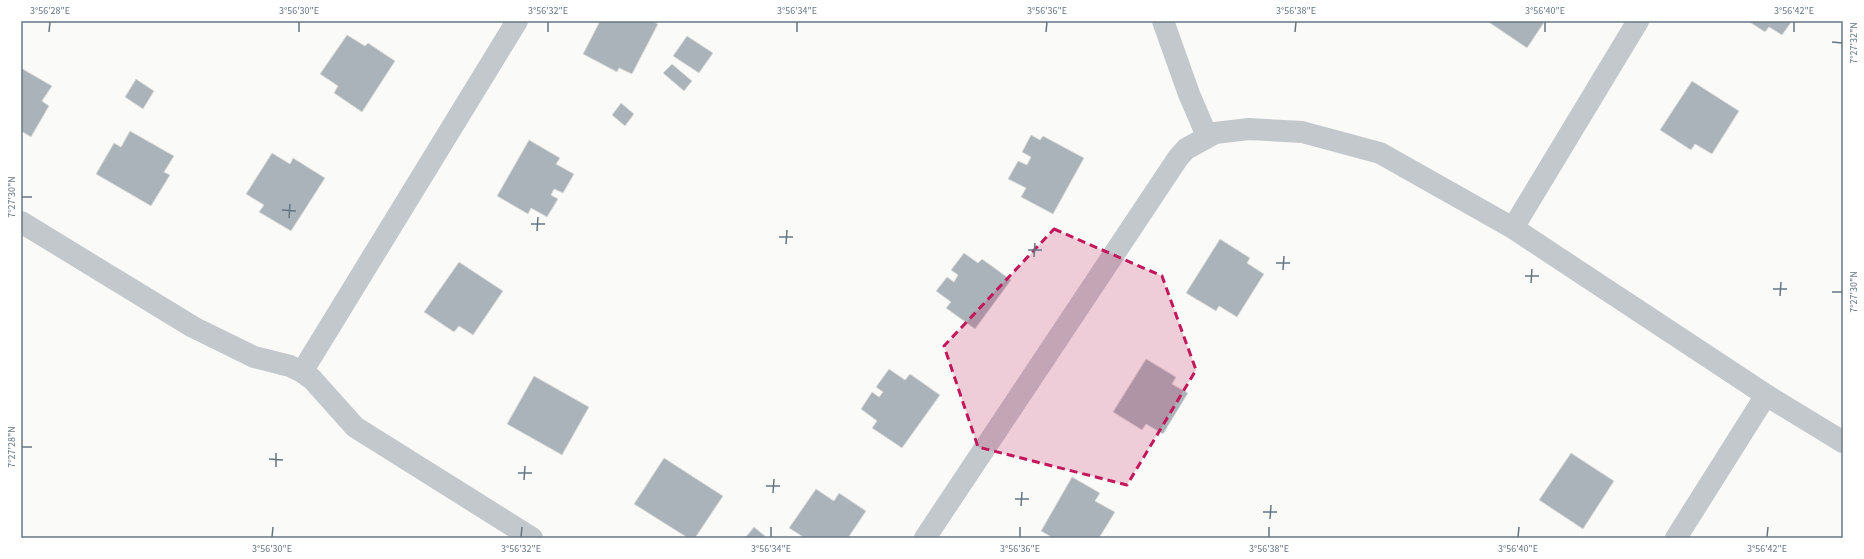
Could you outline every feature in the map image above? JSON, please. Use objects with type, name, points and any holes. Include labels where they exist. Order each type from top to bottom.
[{"type":"street","points":[[302,372],[517,21]]},
{"type":"street","points":[[1162,21],[1189,94],[1207,136]]},
{"type":"street","points":[[1513,228],[1638,21]]},
{"type":"street","points":[[925,538],[1178,158],[1186,149],[1207,136],[1230,130],[1249,129],[1302,132],[1380,153],[1513,228],[1766,395],[1843,442]]},
{"type":"street","points":[[21,222],[193,327],[254,358],[290,366],[302,372],[312,379],[355,428],[532,538]]},
{"type":"street","points":[[1676,538],[1766,395]]},
{"type":"highlighted area","points":[[1054,229],[1162,276],[1196,370],[1127,485],[978,447],[944,346]]},
{"type":"building","points":[[600,21],[652,21],[658,24],[632,74],[619,68],[617,72],[583,54]]},
{"type":"building","points":[[1487,21],[1545,21],[1527,48]]},
{"type":"building","points":[[1748,21],[1792,21],[1782,35],[1769,27],[1765,32]]},
{"type":"building","points":[[347,35],[365,46],[368,43],[395,61],[362,112],[334,93],[338,86],[320,74]]},
{"type":"building","points":[[687,36],[713,53],[699,73],[673,56]]},
{"type":"building","points":[[672,64],[692,81],[684,91],[663,73]]},
{"type":"building","points":[[21,68],[52,86],[42,101],[49,106],[31,137],[21,131]]},
{"type":"building","points":[[136,79],[154,91],[143,109],[125,97]]},
{"type":"building","points":[[1692,81],[1739,111],[1712,154],[1695,144],[1691,150],[1660,130]]},
{"type":"building","points":[[621,103],[634,114],[625,126],[612,115]]},
{"type":"building","points":[[130,131],[174,156],[164,172],[170,175],[151,206],[96,174],[114,143],[121,147]]},
{"type":"building","points":[[1031,135],[1040,140],[1043,136],[1084,158],[1053,214],[1021,197],[1026,188],[1008,179],[1018,161],[1027,165],[1031,157],[1022,152]]},
{"type":"building","points":[[529,140],[560,158],[556,164],[574,174],[563,193],[554,189],[551,195],[558,199],[547,217],[531,208],[528,214],[497,196]]},
{"type":"building","points":[[272,153],[290,164],[293,158],[325,178],[291,231],[259,212],[264,205],[246,194]]},
{"type":"building","points":[[1220,239],[1250,258],[1247,263],[1264,274],[1237,317],[1219,306],[1216,311],[1186,293]]},
{"type":"building","points":[[964,253],[978,263],[982,259],[1011,280],[975,329],[946,308],[951,302],[936,291],[947,277],[954,282],[958,275],[951,270]]},
{"type":"building","points":[[459,262],[503,291],[473,335],[459,326],[454,332],[424,312]]},
{"type":"building","points":[[1146,359],[1176,377],[1172,384],[1188,393],[1163,434],[1146,424],[1142,430],[1113,412]]},
{"type":"building","points":[[889,369],[905,380],[910,374],[940,395],[902,448],[872,428],[877,421],[861,409],[872,392],[879,397],[883,392],[876,387]]},
{"type":"building","points":[[534,376],[589,407],[562,455],[507,424]]},
{"type":"building","points":[[1571,453],[1614,481],[1583,529],[1539,500]]},
{"type":"building","points":[[664,458],[723,496],[695,538],[688,538],[634,504]]},
{"type":"building","points":[[1072,477],[1100,493],[1095,501],[1115,512],[1099,538],[1053,538],[1041,531]]},
{"type":"building","points":[[816,489],[834,501],[839,493],[866,511],[848,538],[805,538],[789,528]]},
{"type":"building","points":[[754,527],[765,536],[764,538],[745,538]]}]
